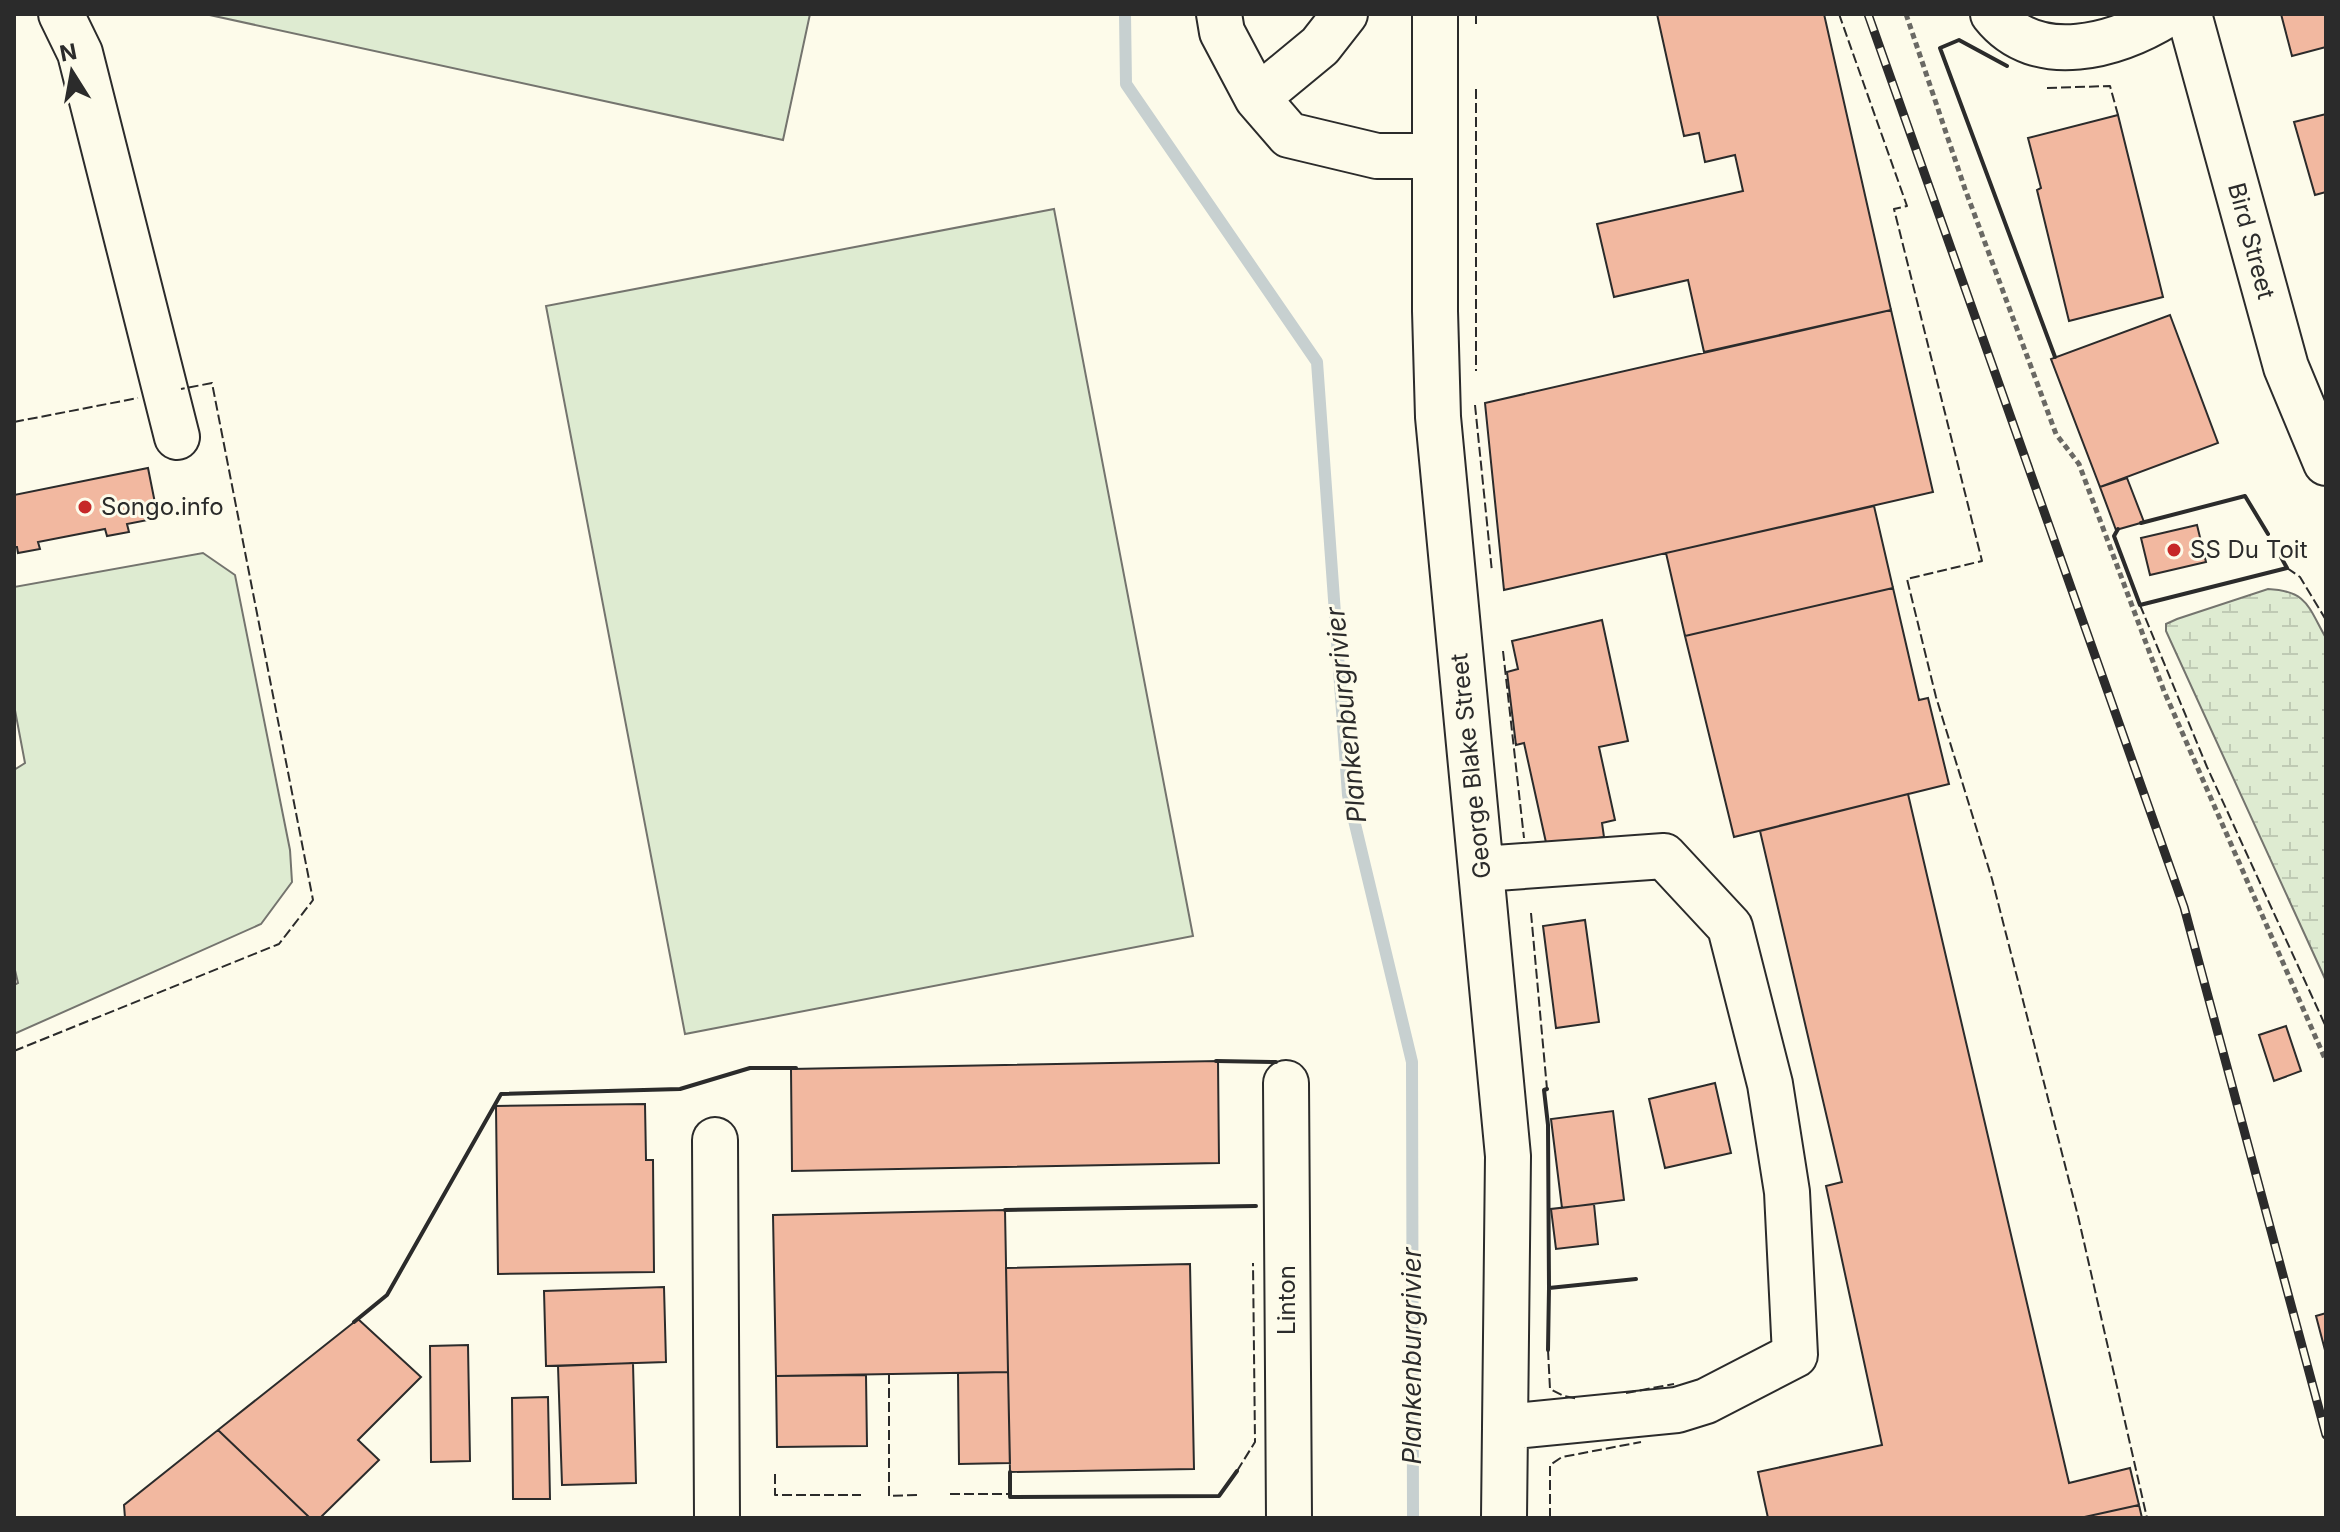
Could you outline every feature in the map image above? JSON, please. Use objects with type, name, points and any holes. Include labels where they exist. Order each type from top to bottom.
[{"type":"street","points":[[61,14],[80,53],[177,437]]},
{"type":"street","points":[[1219,14],[1222,32],[1257,98],[1289,135],[1377,156],[1435,156]]},
{"type":"street","points":[[1257,98],[1320,46],[1345,14]]},
{"type":"street","name":"George Blake Street","points":[[1435,14],[1438,417],[1508,1156],[1504,1518]]},
{"type":"street","points":[[1993,14],[2029,42],[2062,48],[2085,47],[2132,34],[2168,14]]},
{"type":"street","name":"Bird Street","points":[[2189,14],[2286,367],[2326,463]]},
{"type":"street","points":[[1482,869],[1664,856],[1730,927],[1770,1084],[1787,1192],[1795,1355],[1706,1401],[1677,1410],[1505,1427]]},
{"type":"street","name":"Linton","points":[[1286,1083],[1289,1518]]},
{"type":"street","points":[[715,1140],[717,1518]]},
{"type":"path","points":[[1906,14],[1965,189],[2056,434],[2079,464],[2164,691],[2326,1061]]},
{"type":"green space","points":[[205,14],[810,14],[783,140]]},
{"type":"green space","points":[[1054,209],[1193,936],[685,1034],[546,306]]},
{"type":"green space","points":[[203,553],[235,575],[290,850],[292,882],[261,924],[14,1034],[14,985],[18,983],[14,966],[14,770],[25,763],[14,705],[14,587]]},
{"type":"green space","points":[[2268,589],[2299,597],[2310,609],[2326,638],[2326,981],[2166,631],[2166,624],[2177,619]]},
{"type":"building","points":[[1657,14],[1824,14],[1891,310],[1704,352],[1688,280],[1614,297],[1597,224],[1743,191],[1735,155],[1705,162],[1699,133],[1684,136]]},
{"type":"building","points":[[2281,14],[2326,14],[2326,47],[2292,56]]},
{"type":"building","points":[[2326,114],[2326,192],[2315,195],[2294,122]]},
{"type":"building","points":[[2118,115],[2163,297],[2069,321],[2037,190],[2041,188],[2028,138]]},
{"type":"building","points":[[1891,310],[1933,492],[1504,590],[1485,403]]},
{"type":"building","points":[[2170,315],[2218,443],[2100,487],[2051,359]]},
{"type":"building","name":"Songo.info","points":[[148,468],[158,518],[127,524],[129,532],[107,536],[105,529],[38,542],[40,549],[18,553],[17,547],[14,547],[14,495]]},
{"type":"building","points":[[2127,478],[2144,522],[2116,530],[2100,487]]},
{"type":"building","points":[[1874,506],[1893,588],[1685,636],[1666,553]]},
{"type":"building","name":"SS Du Toit","points":[[2197,525],[2206,562],[2150,575],[2141,538]]},
{"type":"building","points":[[1893,588],[1919,700],[1928,698],[1949,784],[1734,837],[1685,636]]},
{"type":"building","points":[[1602,620],[1628,741],[1599,747],[1615,820],[1602,823],[1604,837],[1547,847],[1524,743],[1516,745],[1507,672],[1518,669],[1512,641]]},
{"type":"building","points":[[1908,794],[2069,1483],[2130,1468],[2139,1505],[2080,1518],[1768,1518],[1758,1472],[1882,1445],[1826,1186],[1842,1182],[1760,831]]},
{"type":"building","points":[[1585,920],[1599,1022],[1556,1028],[1543,926]]},
{"type":"building","points":[[2286,1026],[2301,1071],[2274,1081],[2259,1035]]},
{"type":"building","points":[[1218,1061],[1219,1163],[792,1171],[791,1069]]},
{"type":"building","points":[[1715,1083],[1731,1153],[1665,1168],[1649,1099]]},
{"type":"building","points":[[645,1104],[646,1160],[653,1160],[654,1272],[498,1274],[496,1106]]},
{"type":"building","points":[[1613,1111],[1624,1200],[1562,1208],[1551,1119]]},
{"type":"building","points":[[1594,1204],[1598,1244],[1556,1249],[1551,1209]]},
{"type":"building","points":[[1005,1210],[1008,1372],[776,1376],[773,1215]]},
{"type":"building","points":[[1190,1264],[1194,1469],[1010,1472],[1006,1268]]},
{"type":"building","points":[[664,1287],[666,1362],[546,1366],[544,1291]]},
{"type":"building","points":[[2326,1313],[2326,1354],[2316,1316]]},
{"type":"building","points":[[358,1319],[421,1377],[358,1440],[379,1460],[320,1518],[310,1518],[218,1430]]},
{"type":"building","points":[[468,1345],[470,1461],[431,1462],[430,1346]]},
{"type":"building","points":[[633,1363],[636,1483],[562,1485],[558,1366]]},
{"type":"building","points":[[1008,1372],[1010,1463],[959,1464],[958,1373]]},
{"type":"building","points":[[866,1375],[867,1446],[777,1447],[776,1376]]},
{"type":"building","points":[[548,1397],[550,1499],[513,1499],[512,1398]]},
{"type":"building","points":[[218,1430],[310,1518],[125,1518],[124,1505]]},
{"type":"building","points":[[2139,1505],[2142,1518],[2080,1518]]},
{"type":"waterway","name":"Plankenburgrivier","points":[[1125,14],[1126,84],[1317,362],[1348,795],[1412,1062],[1413,1518]]},
{"type":"railway","points":[[1868,14],[2184,907],[2326,1435]]},
{"type":"fence","points":[[1476,14],[1476,24]]},
{"type":"fence","points":[[1839,14],[1907,206],[1894,209],[1982,561],[1907,579],[1936,697],[1992,879],[2078,1216],[2147,1518]]},
{"type":"fence","points":[[2047,88],[2110,86],[2118,115]]},
{"type":"fence","points":[[1476,89],[1476,371]]},
{"type":"fence","points":[[14,1051],[279,944],[313,900],[212,383],[181,389]]},
{"type":"fence","points":[[14,422],[138,398]]},
{"type":"fence","points":[[1475,405],[1492,572]]},
{"type":"fence","points":[[2287,568],[2300,577],[2326,620]]},
{"type":"fence","points":[[2140,605],[2207,767],[2326,1027]]},
{"type":"fence","points":[[1503,651],[1524,838]]},
{"type":"fence","points":[[1531,913],[1547,1089]]},
{"type":"fence","points":[[1237,1471],[1255,1442],[1253,1263]]},
{"type":"fence","points":[[1548,1350],[1550,1389],[1579,1399]]},
{"type":"fence","points":[[889,1374],[889,1496],[917,1495]]},
{"type":"fence","points":[[1626,1393],[1674,1384]]},
{"type":"fence","points":[[1550,1518],[1550,1465],[1562,1457],[1641,1442]]},
{"type":"fence","points":[[775,1474],[775,1495],[861,1495]]},
{"type":"fence","points":[[950,1494],[1010,1494]]},
{"type":"wall","points":[[2007,66],[1959,40],[1940,48],[2055,357]]},
{"type":"wall","points":[[2141,523],[2245,496],[2268,534]]},
{"type":"wall","points":[[2118,529],[2114,536],[2140,605],[2287,568],[2281,557]]},
{"type":"wall","points":[[1216,1061],[1276,1062]]},
{"type":"wall","points":[[354,1322],[387,1295],[501,1094],[680,1089],[750,1068],[796,1068]]},
{"type":"wall","points":[[1547,1089],[1544,1090],[1548,1125],[1549,1288]]},
{"type":"wall","points":[[1005,1210],[1256,1206]]},
{"type":"wall","points":[[1548,1350],[1549,1288],[1636,1279]]},
{"type":"wall","points":[[1010,1472],[1010,1497],[1219,1496],[1237,1471]]},
{"type":"place","name":"Songo.info","points":[[85,507]]},
{"type":"place","name":"SS Du Toit","points":[[2174,550]]}]
